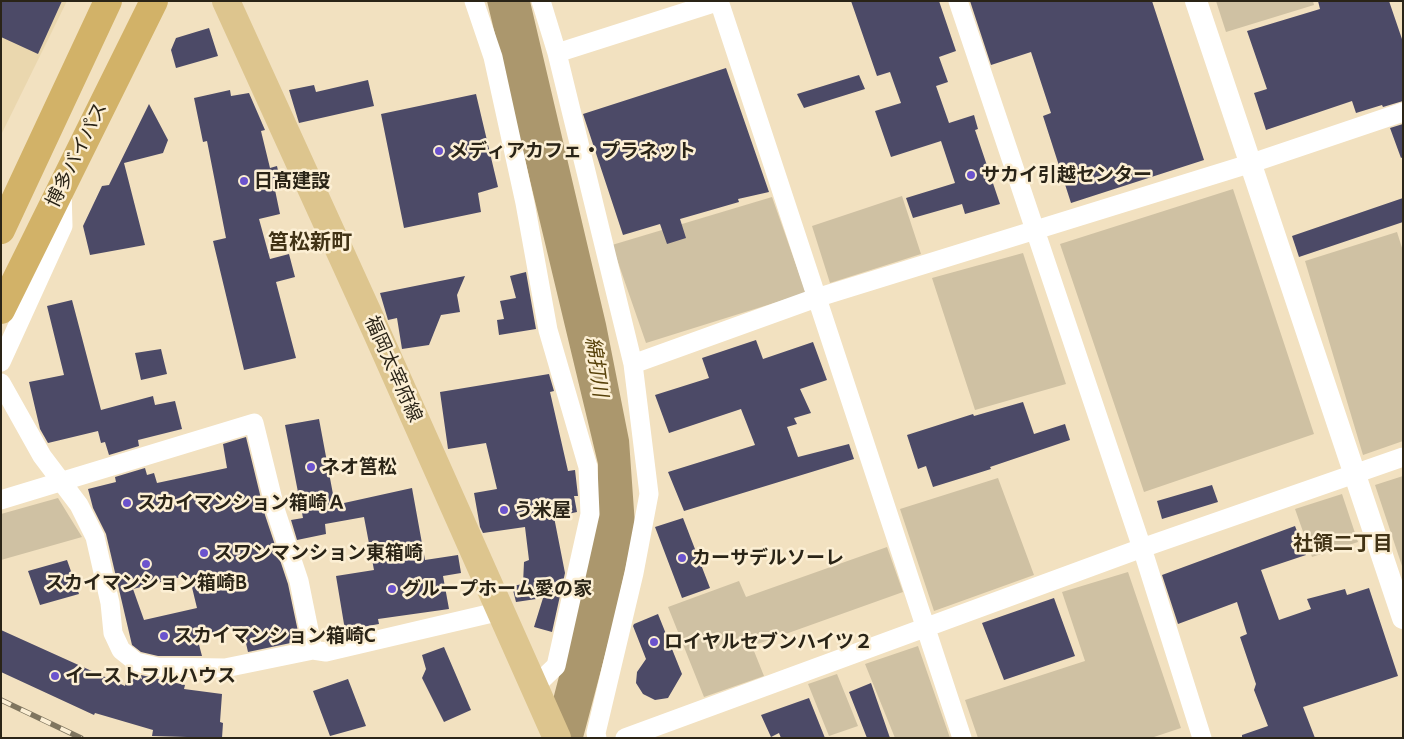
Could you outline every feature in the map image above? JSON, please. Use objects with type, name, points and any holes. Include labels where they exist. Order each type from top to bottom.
[{"type":"highway","name":"博多バイパス","points":[[1,230],[8,198],[108,1]]},
{"type":"highway","name":"博多バイパス","points":[[1,310],[154,1]]},
{"type":"main road","name":"福岡太宰府線","points":[[226,1],[557,738]]},
{"type":"street","points":[[474,1],[493,57],[525,203],[548,330],[588,467],[590,514],[556,666],[537,691]]},
{"type":"street","points":[[541,1],[557,53],[633,364],[649,494],[634,573],[596,733],[597,738]]},
{"type":"street","points":[[557,53],[719,1],[962,738]]},
{"type":"street","points":[[958,1],[1142,548],[1202,738]]},
{"type":"street","points":[[1196,1],[1252,163],[1403,618]]},
{"type":"street","points":[[633,364],[816,298],[1252,163],[1403,112]]},
{"type":"street","points":[[1,362],[63,226],[62,184]]},
{"type":"street","points":[[1,383],[42,456],[79,505],[95,537],[110,603],[113,633],[121,650],[136,662],[158,667],[226,668],[313,650],[326,652],[501,610]]},
{"type":"street","points":[[1,500],[254,423],[276,512],[299,581],[313,650]]},
{"type":"street","points":[[625,738],[1142,548],[1355,476],[1403,457]]},
{"type":"shaded area","points":[[1,1],[67,1],[1,135]]},
{"type":"shaded area","points":[[1216,1],[1313,1],[1314,5],[1226,32]]},
{"type":"shaded area","points":[[1233,189],[1314,434],[1144,492],[1060,244]]},
{"type":"shaded area","points":[[902,196],[921,254],[830,283],[812,226]]},
{"type":"shaded area","points":[[772,197],[806,293],[646,343],[612,245]]},
{"type":"shaded area","points":[[1397,232],[1403,251],[1403,441],[1363,455],[1305,261]]},
{"type":"shaded area","points":[[1023,253],[1066,384],[975,410],[932,278]]},
{"type":"shaded area","points":[[1403,476],[1403,569],[1375,485]]},
{"type":"shaded area","points":[[998,478],[1034,575],[934,611],[900,509]]},
{"type":"shaded area","points":[[1342,494],[1358,542],[1312,557],[1295,509]]},
{"type":"shaded area","points":[[58,498],[82,537],[1,560],[1,514]]},
{"type":"shaded area","points":[[887,547],[903,592],[752,646],[764,676],[704,697],[668,607],[739,581],[746,597]]},
{"type":"shaded area","points":[[1128,572],[1181,728],[1151,738],[978,738],[965,700],[1085,661],[1062,592]]},
{"type":"shaded area","points":[[918,646],[950,738],[895,738],[865,664]]},
{"type":"shaded area","points":[[837,674],[858,726],[829,736],[808,684]]},
{"type":"water","name":"綿打川","points":[[487,1],[530,1],[606,324],[629,440],[635,525],[614,621],[583,738],[543,738],[577,607],[597,515],[598,464]]},
{"type":"building","points":[[1,1],[62,1],[38,54],[1,37]]},
{"type":"building","points":[[851,1],[939,1],[956,51],[939,57],[948,82],[936,86],[949,123],[974,115],[978,129],[975,130],[1000,204],[965,214],[962,204],[913,218],[906,198],[955,183],[941,141],[891,157],[875,111],[901,103],[890,72],[877,76]]},
{"type":"building","points":[[970,1],[1152,1],[1204,160],[1071,203],[1043,116],[1051,113],[1031,52],[991,65]]},
{"type":"building","points":[[1318,1],[1389,1],[1403,42],[1403,101],[1356,113],[1352,101],[1266,130],[1254,93],[1267,89],[1247,31],[1320,9]]},
{"type":"building","points":[[209,28],[218,56],[176,68],[171,50],[176,38]]},
{"type":"building","points":[[726,68],[769,192],[738,199],[739,202],[680,219],[686,238],[667,244],[660,224],[623,235],[583,114]]},
{"type":"building","points":[[859,75],[865,89],[804,108],[797,94]]},
{"type":"building","points":[[368,80],[374,106],[299,123],[289,90],[314,85],[316,92]]},
{"type":"building","points":[[230,90],[231,96],[249,93],[265,130],[261,131],[270,168],[277,166],[282,189],[275,190],[280,214],[259,219],[270,259],[289,254],[295,277],[276,282],[296,358],[244,370],[213,241],[226,238],[207,141],[203,142],[194,98]]},
{"type":"building","name":"メディアカフェ・プラネット","points":[[476,94],[498,187],[478,193],[481,212],[404,228],[381,114]]},
{"type":"building","points":[[149,104],[168,140],[163,153],[124,163],[145,245],[90,255],[83,226],[102,186],[109,185]]},
{"type":"building","points":[[1403,124],[1403,157],[1401,158],[1390,128]]},
{"type":"building","points":[[1403,198],[1403,222],[1299,257],[1292,236]]},
{"type":"building","points":[[526,272],[536,329],[499,335],[497,320],[504,319],[500,301],[516,298],[510,276]]},
{"type":"building","points":[[465,276],[457,295],[460,312],[441,315],[429,345],[402,349],[397,318],[388,320],[380,293]]},
{"type":"building","points":[[72,300],[101,410],[153,396],[155,405],[175,401],[182,429],[138,440],[139,446],[109,455],[105,442],[101,443],[98,431],[48,443],[40,429],[29,382],[64,375],[47,306]]},
{"type":"building","points":[[756,340],[763,359],[813,342],[827,380],[800,389],[811,413],[794,418],[797,424],[787,427],[798,457],[849,444],[854,459],[684,511],[668,472],[755,445],[741,409],[669,433],[655,395],[709,378],[702,358]]},
{"type":"building","points":[[161,349],[167,374],[141,380],[135,353]]},
{"type":"building","points":[[549,374],[554,391],[550,392],[568,471],[575,470],[578,496],[574,496],[577,512],[554,517],[565,573],[552,632],[534,627],[543,598],[516,602],[512,586],[523,584],[524,562],[529,560],[525,527],[483,533],[480,527],[474,493],[497,489],[486,443],[448,449],[440,392]]},
{"type":"building","points":[[1023,402],[1034,434],[1065,424],[1070,440],[990,467],[991,469],[933,487],[926,466],[918,469],[907,435],[973,414],[974,416]]},
{"type":"building","points":[[319,419],[335,505],[412,488],[425,560],[458,555],[461,573],[443,576],[449,609],[378,619],[379,624],[345,630],[336,576],[374,570],[364,517],[325,524],[326,534],[297,540],[291,520],[303,518],[285,425]]},
{"type":"building","points":[[246,437],[265,515],[288,584],[300,641],[248,652],[242,626],[197,637],[202,656],[158,656],[141,652],[132,645],[106,534],[93,508],[88,489],[116,482],[115,477],[145,468],[147,475],[154,473],[157,483],[227,468],[223,444]],"holes":[[[189,575],[197,608],[144,620],[133,589]]]},
{"type":"building","points":[[1212,485],[1218,502],[1162,519],[1157,501]]},
{"type":"building","name":"カーサデルソーレ","points":[[683,518],[710,588],[682,598],[655,527]]},
{"type":"building","points":[[1295,526],[1306,555],[1261,570],[1279,620],[1311,609],[1307,599],[1345,589],[1347,595],[1369,588],[1398,676],[1303,707],[1315,738],[1242,738],[1242,735],[1268,726],[1254,690],[1256,684],[1240,637],[1247,634],[1237,602],[1178,624],[1162,575]]},
{"type":"building","points":[[67,560],[79,594],[40,605],[28,571]]},
{"type":"building","points":[[1054,598],[1075,656],[1004,680],[982,623]]},
{"type":"building","name":"ロイヤルセブンハイツ２","points":[[658,614],[682,674],[668,698],[655,700],[643,694],[636,683],[637,672],[646,659],[633,626]]},
{"type":"building","points":[[1,630],[125,686],[128,674],[142,679],[141,675],[185,685],[184,689],[222,694],[220,722],[223,723],[222,738],[152,736],[153,730],[95,713],[94,715],[1,672]]},
{"type":"building","points":[[444,647],[471,710],[444,722],[422,678],[426,669],[422,655]]},
{"type":"building","points":[[348,679],[366,726],[330,736],[313,691]]},
{"type":"building","points":[[871,683],[890,738],[867,738],[849,692]]},
{"type":"building","points":[[809,698],[825,738],[781,738],[779,733],[771,737],[761,715]]},
{"type":"railway","points":[[1,700],[81,738]]},
{"type":"place","name":"メディアカフェ・プラネット","points":[[439,151]]},
{"type":"place","name":"サカイ引越センター","points":[[971,175]]},
{"type":"place","name":"日髙建設","points":[[244,181]]},
{"type":"place","name":"ネオ筥松","points":[[311,467]]},
{"type":"place","name":"スカイマンション箱崎Ａ","points":[[127,503]]},
{"type":"place","name":"う米屋","points":[[504,510]]},
{"type":"place","name":"スワンマンション東箱崎","points":[[204,553]]},
{"type":"place","name":"カーサデルソーレ","points":[[682,558]]},
{"type":"place","name":"スカイマンション箱崎B","points":[[146,564]]},
{"type":"place","name":"グループホーム愛の家","points":[[392,589]]},
{"type":"place","name":"スカイマンション箱崎C","points":[[164,636]]},
{"type":"place","name":"ロイヤルセブンハイツ２","points":[[654,642]]},
{"type":"place","name":"イーストフルハウス","points":[[55,676]]},
{"type":"district","name":"筥松新町","points":[[310,243]]},
{"type":"district","name":"社領二丁目","points":[[1343,544]]}]
